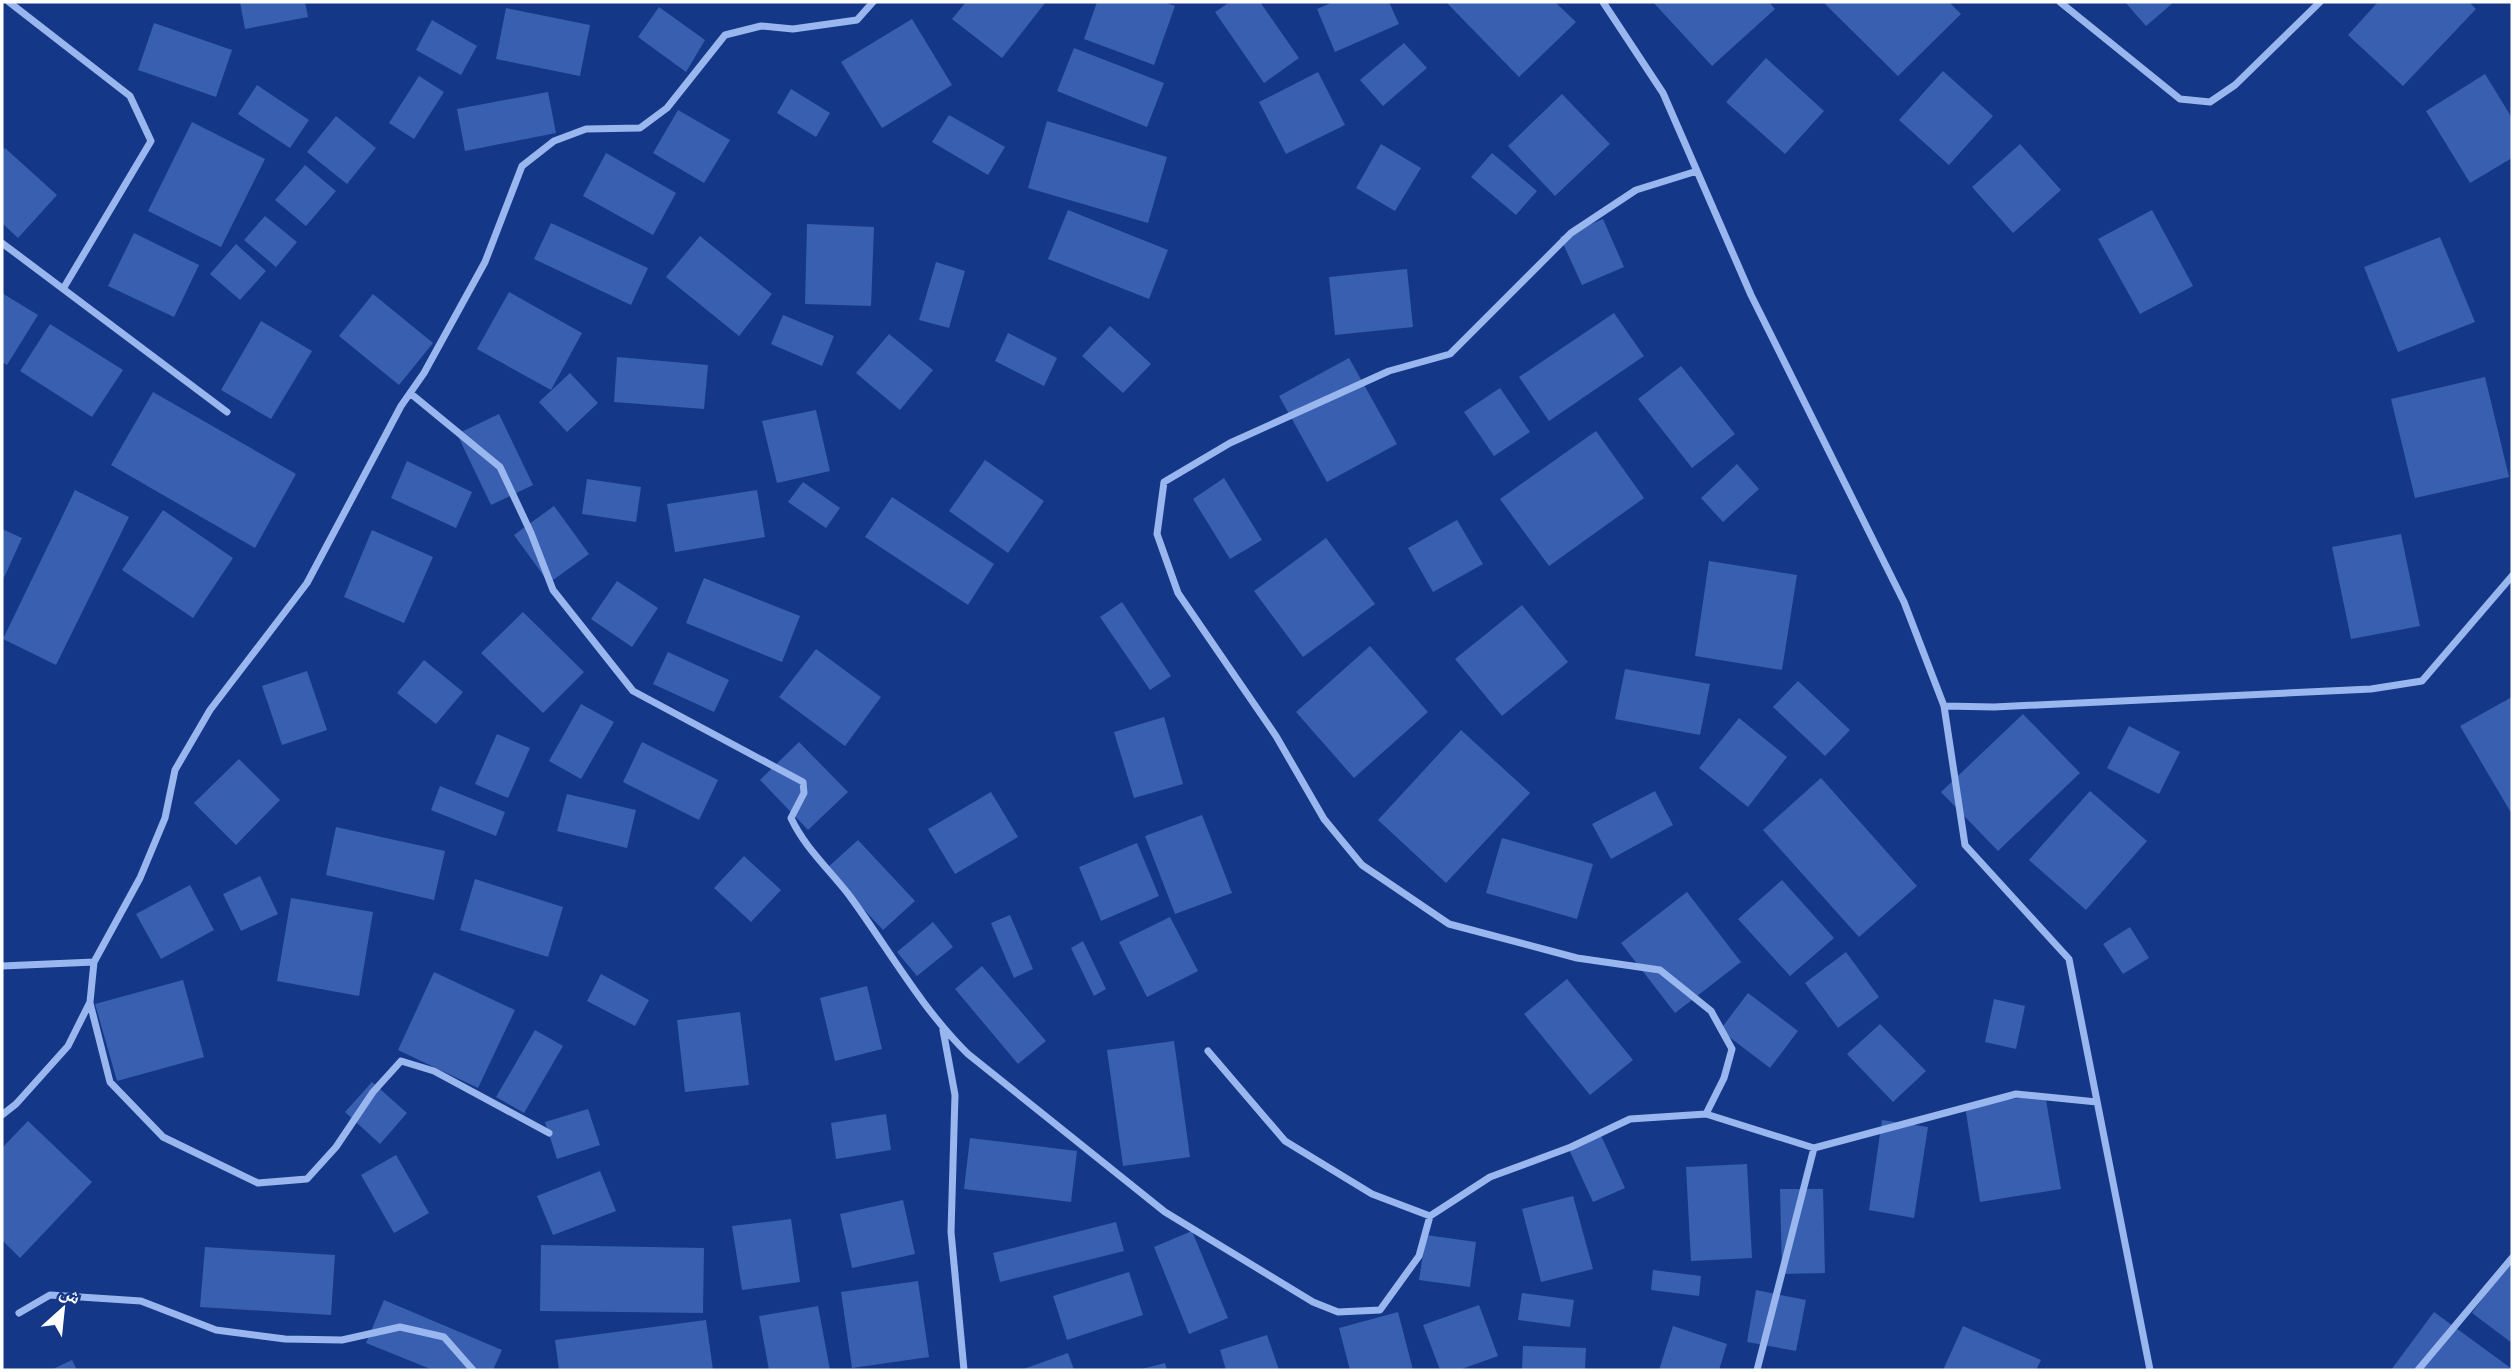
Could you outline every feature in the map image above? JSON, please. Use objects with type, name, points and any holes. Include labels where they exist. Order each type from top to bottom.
[{"type":"street","points":[[9,2],[130,96],[151,141],[63,289]]},
{"type":"street","points":[[550,1133],[434,1071],[401,1061],[373,1093],[336,1147],[307,1179],[258,1183],[163,1137],[110,1082],[90,1002],[94,961],[139,878],[165,818],[175,770],[210,710],[307,583],[401,406],[441,344],[485,262],[522,166],[554,141],[586,129],[640,128],[667,108],[725,35],[761,26],[793,29],[857,20],[873,2]]},
{"type":"street","points":[[1603,2],[1663,93],[1751,295],[1904,602],[1944,706],[1965,845],[2069,959],[2150,1370]]},
{"type":"street","points":[[2060,2],[2180,99],[2210,102],[2235,85],[2320,2]]},
{"type":"street","points":[[1697,171],[1636,190],[1571,233],[1450,354],[1390,371],[1230,443],[1164,482],[1157,534],[1178,593],[1276,736],[1324,819],[1362,865],[1449,924],[1577,958],[1660,970],[1711,1011],[1732,1049],[1724,1078],[1706,1114]]},
{"type":"street","points":[[2,243],[228,412]]},
{"type":"street","points":[[410,393],[500,467],[531,533],[553,590],[632,691],[803,782],[804,793],[791,818],[800,837],[847,893],[943,1030],[968,1054],[1165,1212],[1313,1302],[1338,1312],[1380,1310],[1419,1256],[1430,1216],[1490,1177],[1571,1147],[1630,1119],[1706,1114],[1814,1147],[2016,1094],[2097,1101]]},
{"type":"street","points":[[1944,706],[1994,707],[2371,689],[2422,681],[2512,576]]},
{"type":"street","points":[[2,966],[94,961]]},
{"type":"street","points":[[2,1115],[16,1104],[68,1046],[90,1002]]},
{"type":"street","points":[[943,1030],[955,1095],[951,1232],[964,1370]]},
{"type":"street","points":[[1208,1051],[1285,1141],[1372,1194],[1430,1216]]},
{"type":"street","points":[[1757,1370],[1814,1147]]},
{"type":"street","points":[[2418,1370],[2512,1258]]},
{"type":"street","points":[[19,1313],[50,1296],[141,1301],[216,1330],[285,1339],[342,1340],[400,1327],[444,1337],[473,1370]]},
{"type":"building","points":[[240,2],[305,2],[308,17],[245,29]]},
{"type":"building","points":[[966,2],[1045,3],[1002,58],[952,19]]},
{"type":"building","points":[[1097,2],[1163,2],[1175,6],[1154,65],[1084,39]]},
{"type":"building","points":[[1230,2],[1260,2],[1299,58],[1264,83],[1215,12]]},
{"type":"building","points":[[1333,2],[1389,2],[1399,24],[1335,52],[1317,9]]},
{"type":"building","points":[[1446,2],[1555,2],[1576,22],[1519,77]]},
{"type":"building","points":[[1653,2],[1769,2],[1775,9],[1712,66]]},
{"type":"building","points":[[1823,2],[1949,2],[1961,14],[1898,76]]},
{"type":"building","points":[[2125,2],[2174,2],[2146,26]]},
{"type":"building","points":[[2378,2],[2469,2],[2476,9],[2403,86],[2348,35]]},
{"type":"building","points":[[659,7],[705,40],[686,72],[638,37]]},
{"type":"building","points":[[506,8],[590,25],[580,76],[496,59]]},
{"type":"building","points":[[912,19],[952,85],[882,128],[841,62]]},
{"type":"building","points":[[432,20],[477,46],[461,75],[416,50]]},
{"type":"building","points":[[154,23],[232,50],[216,97],[138,70]]},
{"type":"building","points":[[1404,43],[1427,68],[1383,106],[1360,80]]},
{"type":"building","points":[[1074,48],[1164,83],[1147,127],[1057,91]]},
{"type":"building","points":[[1766,58],[1824,111],[1785,154],[1726,102]]},
{"type":"building","points":[[1943,71],[1993,116],[1949,165],[1899,120]]},
{"type":"building","points":[[1318,72],[1345,125],[1286,154],[1259,102]]},
{"type":"building","points":[[2485,74],[2512,118],[2512,158],[2470,183],[2426,111]]},
{"type":"building","points":[[419,76],[444,92],[414,139],[389,123]]},
{"type":"building","points":[[257,85],[309,120],[290,148],[238,114]]},
{"type":"building","points":[[791,89],[830,113],[816,137],[777,113]]},
{"type":"building","points":[[548,92],[556,133],[465,151],[457,109]]},
{"type":"building","points":[[1562,94],[1610,144],[1555,196],[1508,146]]},
{"type":"building","points":[[678,110],[730,140],[704,183],[653,153]]},
{"type":"building","points":[[949,115],[1005,147],[988,175],[932,142]]},
{"type":"building","points":[[336,116],[376,148],[347,184],[307,152]]},
{"type":"building","points":[[1047,121],[1167,157],[1148,223],[1028,188]]},
{"type":"building","points":[[192,122],[265,159],[221,247],[148,211]]},
{"type":"building","points":[[1381,144],[1421,168],[1395,211],[1356,188]]},
{"type":"building","points":[[2020,144],[2061,190],[2013,233],[1972,187]]},
{"type":"building","points":[[5,148],[57,195],[18,238],[2,223],[2,151]]},
{"type":"building","points":[[606,153],[676,193],[653,235],[583,196]]},
{"type":"building","points":[[1492,153],[1537,191],[1516,215],[1471,177]]},
{"type":"building","points":[[305,165],[336,191],[306,226],[275,200]]},
{"type":"building","points":[[1068,210],[1168,250],[1149,299],[1048,259]]},
{"type":"building","points":[[2152,210],[2193,286],[2140,314],[2098,239]]},
{"type":"building","points":[[265,216],[297,242],[276,267],[244,240]]},
{"type":"building","points":[[1603,219],[1624,267],[1582,285],[1560,237]]},
{"type":"building","points":[[551,223],[648,268],[631,305],[534,259]]},
{"type":"building","points":[[807,224],[874,227],[871,306],[805,304]]},
{"type":"building","points":[[134,233],[199,265],[174,317],[108,286]]},
{"type":"building","points":[[700,236],[772,294],[739,336],[666,277]]},
{"type":"building","points":[[2440,237],[2475,322],[2398,352],[2364,267]]},
{"type":"building","points":[[236,244],[266,271],[240,300],[210,274]]},
{"type":"building","points":[[936,262],[965,271],[949,328],[919,320]]},
{"type":"building","points":[[1407,269],[1413,327],[1335,335],[1329,277]]},
{"type":"building","points":[[509,292],[582,333],[551,390],[477,349]]},
{"type":"building","points":[[2,293],[38,315],[7,365],[2,362]]},
{"type":"building","points":[[373,294],[433,343],[399,385],[339,336]]},
{"type":"building","points":[[1614,313],[1644,356],[1549,421],[1519,377]]},
{"type":"building","points":[[783,315],[834,336],[822,366],[771,344]]},
{"type":"building","points":[[261,321],[312,351],[271,419],[221,390]]},
{"type":"building","points":[[50,324],[123,370],[92,417],[20,371]]},
{"type":"building","points":[[1110,326],[1151,364],[1123,393],[1082,356]]},
{"type":"building","points":[[1008,333],[1057,358],[1044,386],[995,361]]},
{"type":"building","points":[[889,334],[933,370],[900,410],[856,373]]},
{"type":"building","points":[[617,357],[708,365],[704,409],[614,402]]},
{"type":"building","points":[[1349,358],[1397,444],[1327,482],[1279,396]]},
{"type":"building","points":[[1681,366],[1735,434],[1692,468],[1638,399]]},
{"type":"building","points":[[570,373],[598,403],[567,432],[539,402]]},
{"type":"building","points":[[2485,377],[2509,477],[2415,498],[2391,399]]},
{"type":"building","points":[[1500,388],[1530,432],[1494,456],[1464,412]]},
{"type":"building","points":[[153,392],[296,474],[255,548],[111,465]]},
{"type":"building","points":[[816,410],[830,471],[777,483],[762,421]]},
{"type":"building","points":[[499,414],[533,485],[491,505],[457,434]]},
{"type":"building","points":[[1596,431],[1644,498],[1549,566],[1500,499]]},
{"type":"building","points":[[985,460],[1044,501],[1008,553],[949,511]]},
{"type":"building","points":[[407,461],[472,492],[456,528],[391,498]]},
{"type":"building","points":[[1737,464],[1759,489],[1723,522],[1701,498]]},
{"type":"building","points":[[1224,478],[1262,540],[1230,559],[1193,499]]},
{"type":"building","points":[[587,479],[641,487],[636,522],[582,514]]},
{"type":"building","points":[[803,482],[840,508],[826,528],[788,502]]},
{"type":"building","points":[[75,490],[129,517],[56,665],[3,639]]},
{"type":"building","points":[[757,490],[765,537],[675,552],[667,504]]},
{"type":"building","points":[[892,497],[994,564],[968,605],[865,537]]},
{"type":"building","points":[[554,506],[589,554],[549,583],[514,535]]},
{"type":"building","points":[[163,510],[233,558],[193,618],[122,570]]},
{"type":"building","points":[[1457,520],[1483,564],[1433,592],[1408,548]]},
{"type":"building","points":[[2,529],[22,538],[2,582]]},
{"type":"building","points":[[372,530],[433,557],[404,623],[344,597]]},
{"type":"building","points":[[2401,534],[2420,626],[2351,639],[2332,547]]},
{"type":"building","points":[[1326,538],[1375,604],[1303,657],[1254,591]]},
{"type":"building","points":[[1709,561],[1797,575],[1782,670],[1695,656]]},
{"type":"building","points":[[704,578],[800,616],[782,662],[686,623]]},
{"type":"building","points":[[617,581],[658,608],[632,647],[591,619]]},
{"type":"building","points":[[1122,602],[1171,676],[1150,690],[1100,617]]},
{"type":"building","points":[[1522,605],[1568,662],[1502,716],[1455,659]]},
{"type":"building","points":[[523,612],[584,672],[543,713],[481,653]]},
{"type":"building","points":[[1370,646],[1428,712],[1354,778],[1296,712]]},
{"type":"building","points":[[816,649],[881,697],[845,746],[779,697]]},
{"type":"building","points":[[668,652],[729,680],[714,712],[653,684]]},
{"type":"building","points":[[424,660],[463,692],[436,724],[397,693]]},
{"type":"building","points":[[1625,669],[1710,684],[1700,735],[1615,719]]},
{"type":"building","points":[[307,671],[327,730],[282,745],[262,686]]},
{"type":"building","points":[[1798,681],[1850,730],[1825,756],[1773,707]]},
{"type":"building","points":[[2512,697],[2512,810],[2510,811],[2460,726]]},
{"type":"building","points":[[581,704],[614,722],[581,779],[549,761]]},
{"type":"building","points":[[2023,714],[2080,773],[1998,851],[1941,792]]},
{"type":"building","points":[[1164,717],[1183,784],[1134,798],[1114,732]]},
{"type":"building","points":[[1739,718],[1787,757],[1748,807],[1699,768]]},
{"type":"building","points":[[2129,726],[2180,752],[2159,794],[2107,768]]},
{"type":"building","points":[[1461,730],[1530,793],[1446,883],[1378,820]]},
{"type":"building","points":[[497,734],[530,748],[508,798],[475,784]]},
{"type":"building","points":[[642,742],[718,780],[699,820],[623,782]]},
{"type":"building","points":[[799,742],[848,792],[808,830],[760,780]]},
{"type":"building","points":[[239,759],[280,800],[236,845],[194,803]]},
{"type":"building","points":[[1821,778],[1917,886],[1859,937],[1763,830]]},
{"type":"building","points":[[440,786],[505,812],[496,836],[431,810]]},
{"type":"building","points":[[1655,791],[1673,825],[1611,859],[1592,824]]},
{"type":"building","points":[[2090,791],[2147,841],[2086,910],[2029,860]]},
{"type":"building","points":[[991,792],[1018,837],[955,874],[928,829]]},
{"type":"building","points":[[567,794],[636,810],[627,848],[557,831]]},
{"type":"building","points":[[1202,815],[1232,893],[1175,914],[1145,836]]},
{"type":"building","points":[[336,827],[445,851],[434,900],[326,875]]},
{"type":"building","points":[[1502,838],[1593,864],[1577,919],[1486,893]]},
{"type":"building","points":[[858,840],[915,901],[883,930],[826,869]]},
{"type":"building","points":[[1137,843],[1159,896],[1101,921],[1079,867]]},
{"type":"building","points":[[744,856],[781,890],[751,922],[714,888]]},
{"type":"building","points":[[260,876],[278,914],[241,931],[223,894]]},
{"type":"building","points":[[475,879],[563,907],[548,957],[460,930]]},
{"type":"building","points":[[1782,880],[1834,938],[1790,976],[1738,919]]},
{"type":"building","points":[[190,885],[214,930],[161,959],[136,914]]},
{"type":"building","points":[[1687,892],[1741,962],[1675,1013],[1621,943]]},
{"type":"building","points":[[291,898],[373,912],[359,996],[277,981]]},
{"type":"building","points":[[1010,915],[1033,969],[1014,978],[991,923]]},
{"type":"building","points":[[1170,917],[1198,971],[1147,997],[1119,942]]},
{"type":"building","points":[[933,922],[953,947],[917,976],[897,952]]},
{"type":"building","points":[[2130,927],[2149,958],[2123,974],[2103,944]]},
{"type":"building","points":[[1083,941],[1106,989],[1094,996],[1071,948]]},
{"type":"building","points":[[1846,952],[1879,997],[1838,1028],[1805,983]]},
{"type":"building","points":[[982,966],[1046,1041],[1018,1064],[955,989]]},
{"type":"building","points":[[434,972],[515,1010],[478,1088],[398,1050]]},
{"type":"building","points":[[601,974],[649,1000],[635,1026],[587,1001]]},
{"type":"building","points":[[1567,979],[1633,1060],[1590,1095],[1524,1014]]},
{"type":"building","points":[[183,980],[204,1057],[117,1081],[95,1004]]},
{"type":"building","points":[[867,986],[882,1049],[835,1061],[820,998]]},
{"type":"building","points":[[1748,993],[1798,1031],[1770,1068],[1720,1030]]},
{"type":"building","points":[[1994,999],[2025,1006],[2016,1049],[1985,1042]]},
{"type":"building","points":[[740,1012],[749,1085],[685,1092],[677,1020]]},
{"type":"building","points":[[1880,1024],[1926,1071],[1893,1102],[1847,1054]]},
{"type":"building","points":[[535,1030],[563,1046],[524,1113],[496,1097]]},
{"type":"building","points":[[1174,1041],[1190,1157],[1123,1166],[1107,1050]]},
{"type":"building","points":[[372,1082],[407,1113],[380,1144],[345,1112]]},
{"type":"building","points":[[2045,1094],[2061,1189],[1980,1202],[1965,1106]]},
{"type":"building","points":[[588,1109],[600,1145],[557,1159],[545,1122]]},
{"type":"building","points":[[886,1114],[891,1150],[836,1159],[831,1123]]},
{"type":"building","points":[[1882,1120],[1928,1127],[1914,1218],[1869,1210]]},
{"type":"building","points":[[28,1121],[92,1182],[20,1258],[2,1240],[2,1148]]},
{"type":"building","points":[[1599,1131],[1625,1188],[1593,1202],[1567,1145]]},
{"type":"building","points":[[970,1138],[1077,1151],[1071,1202],[964,1189]]},
{"type":"building","points":[[396,1155],[429,1213],[394,1233],[361,1175]]},
{"type":"building","points":[[1747,1164],[1752,1258],[1691,1261],[1686,1167]]},
{"type":"building","points":[[600,1171],[616,1211],[553,1235],[537,1196]]},
{"type":"building","points":[[1780,1189],[1823,1189],[1825,1273],[1782,1274]]},
{"type":"building","points":[[1573,1196],[1593,1269],[1541,1282],[1522,1209]]},
{"type":"building","points":[[903,1200],[915,1254],[852,1268],[840,1214]]},
{"type":"building","points":[[791,1219],[800,1282],[742,1290],[732,1226]]},
{"type":"building","points":[[1116,1222],[1124,1251],[1000,1282],[993,1253]]},
{"type":"building","points":[[1192,1231],[1228,1318],[1189,1334],[1154,1247]]},
{"type":"building","points":[[1426,1235],[1476,1242],[1470,1287],[1419,1280]]},
{"type":"building","points":[[541,1245],[704,1248],[703,1313],[540,1311]]},
{"type":"building","points":[[205,1247],[335,1255],[331,1315],[200,1307]]},
{"type":"building","points":[[2512,1258],[2512,1343],[2472,1313]]},
{"type":"building","points":[[1653,1270],[1701,1276],[1699,1296],[1651,1290]]},
{"type":"building","points":[[1129,1272],[1143,1315],[1067,1340],[1053,1296]]},
{"type":"building","points":[[918,1281],[929,1357],[852,1368],[841,1292]]},
{"type":"building","points":[[1756,1290],[1806,1300],[1796,1351],[1747,1342]]},
{"type":"building","points":[[1522,1293],[1574,1300],[1570,1327],[1518,1320]]},
{"type":"building","points":[[384,1300],[502,1350],[493,1370],[433,1370],[366,1343]]},
{"type":"building","points":[[1479,1305],[1498,1356],[1459,1370],[1440,1370],[1423,1325]]},
{"type":"building","points":[[818,1306],[830,1370],[769,1370],[759,1316]]},
{"type":"building","points":[[1398,1312],[1413,1370],[1350,1370],[1339,1328]]},
{"type":"building","points":[[2434,1312],[2512,1369],[2512,1370],[2391,1370]]},
{"type":"building","points":[[706,1320],[713,1370],[559,1370],[555,1340]]},
{"type":"building","points":[[1673,1326],[1727,1344],[1719,1370],[1659,1370]]},
{"type":"building","points":[[1963,1326],[2041,1360],[2036,1370],[1943,1370]]},
{"type":"building","points":[[1267,1335],[1279,1370],[1226,1370],[1220,1350]]},
{"type":"building","points":[[1523,1346],[1586,1348],[1585,1370],[1522,1370]]},
{"type":"building","points":[[1068,1353],[1074,1370],[1021,1370]]},
{"type":"building","points":[[72,1360],[77,1370],[51,1370]]},
{"type":"building","points":[[1165,1363],[1167,1370],[1142,1370],[1142,1369]]}]
